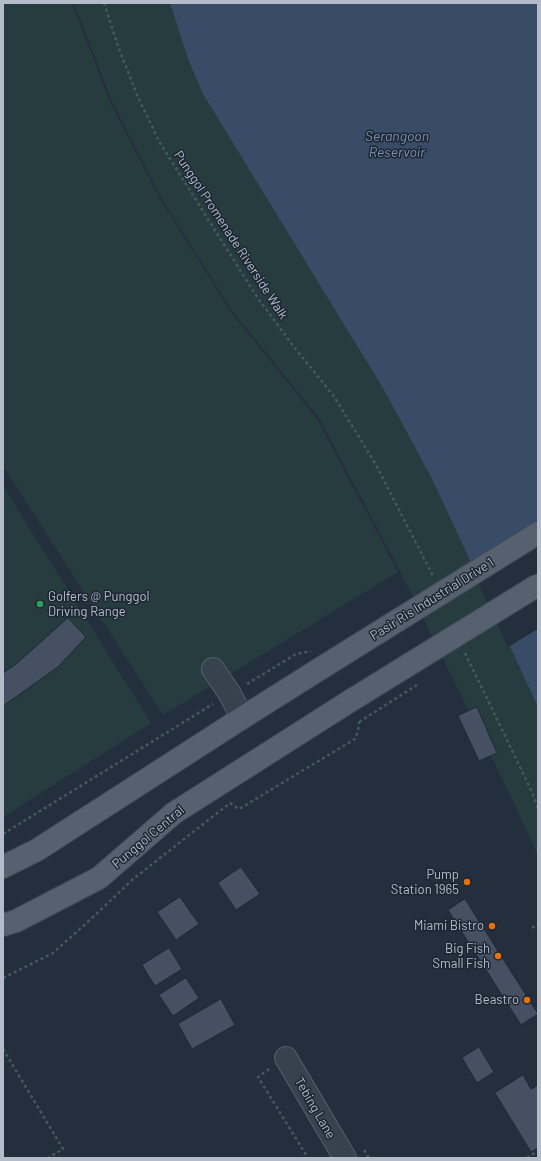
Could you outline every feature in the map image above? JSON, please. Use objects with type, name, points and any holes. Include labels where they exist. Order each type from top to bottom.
[{"type":"main road","name":"Pasir Ris Industrial Drive 1","points":[[320,658],[538,533]]},
{"type":"main road","name":"Punggol Central","points":[[7,927],[99,878],[174,813],[538,584]]},
{"type":"main road","points":[[3,867],[37,850],[242,718],[320,658]]},
{"type":"street","points":[[213,669],[230,694],[242,718]]},
{"type":"street","name":"Tebing Lane","points":[[286,1058],[345,1158]]},
{"type":"path","name":"Punggol Promenade Riverside Walk","points":[[104,3],[118,46],[137,95],[160,143],[256,297],[333,395],[375,463],[434,580]]},
{"type":"path","points":[[463,648],[532,792],[538,808]]},
{"type":"path","points":[[3,834],[296,654],[307,651],[320,658]]},
{"type":"path","points":[[3,978],[53,953],[132,880],[230,803],[239,809],[355,739],[359,722]]},
{"type":"path","points":[[532,928],[538,924]]},
{"type":"path","points":[[3,1049],[63,1149],[48,1158]]},
{"type":"path","points":[[286,1058],[258,1077],[308,1158]]},
{"type":"path","points":[[527,1158],[538,1151]]},
{"type":"green space","points":[[3,3],[72,3],[110,102],[159,197],[231,312],[317,419],[398,572],[163,715],[3,466]]},
{"type":"green space","points":[[74,3],[170,3],[188,59],[203,94],[384,390],[432,479],[538,707],[538,856],[513,801],[400,571],[319,418],[232,311],[160,196],[112,101]]},
{"type":"green space","name":"Golfers @ Punggol Driving Range","points":[[3,486],[151,723],[3,817]]},
{"type":"water","name":"Serangoon Reservoir","points":[[170,3],[538,3],[538,707],[432,479],[384,390],[203,94],[188,59]]},
{"type":"pier","points":[[538,524],[538,629],[508,647],[470,566]]},
{"type":"building","points":[[68,618],[86,637],[58,667],[3,706],[3,673],[16,664]]},
{"type":"building","points":[[477,707],[497,753],[479,761],[458,716]]},
{"type":"building","points":[[241,867],[260,894],[236,910],[218,883]]},
{"type":"building","points":[[180,897],[199,924],[176,940],[157,912]]},
{"type":"building","points":[[465,899],[538,1014],[521,1025],[448,910]]},
{"type":"building","points":[[169,948],[182,969],[155,986],[142,965]]},
{"type":"building","points":[[186,978],[199,998],[173,1016],[159,995]]},
{"type":"building","points":[[221,999],[235,1025],[192,1049],[178,1024]]},
{"type":"building","points":[[479,1047],[494,1072],[477,1083],[462,1058]]},
{"type":"building","points":[[523,1075],[531,1089],[538,1085],[538,1148],[531,1152],[495,1093]]},
{"type":"place","name":"Golfers @ Punggol Driving Range","points":[[40,604]]},
{"type":"place","name":"Pump Station 1965","points":[[467,882]]},
{"type":"place","name":"Miami Bistro","points":[[492,926]]},
{"type":"place","name":"Big Fish Small Fish","points":[[498,956]]},
{"type":"place","name":"Beastro","points":[[527,1000]]}]
